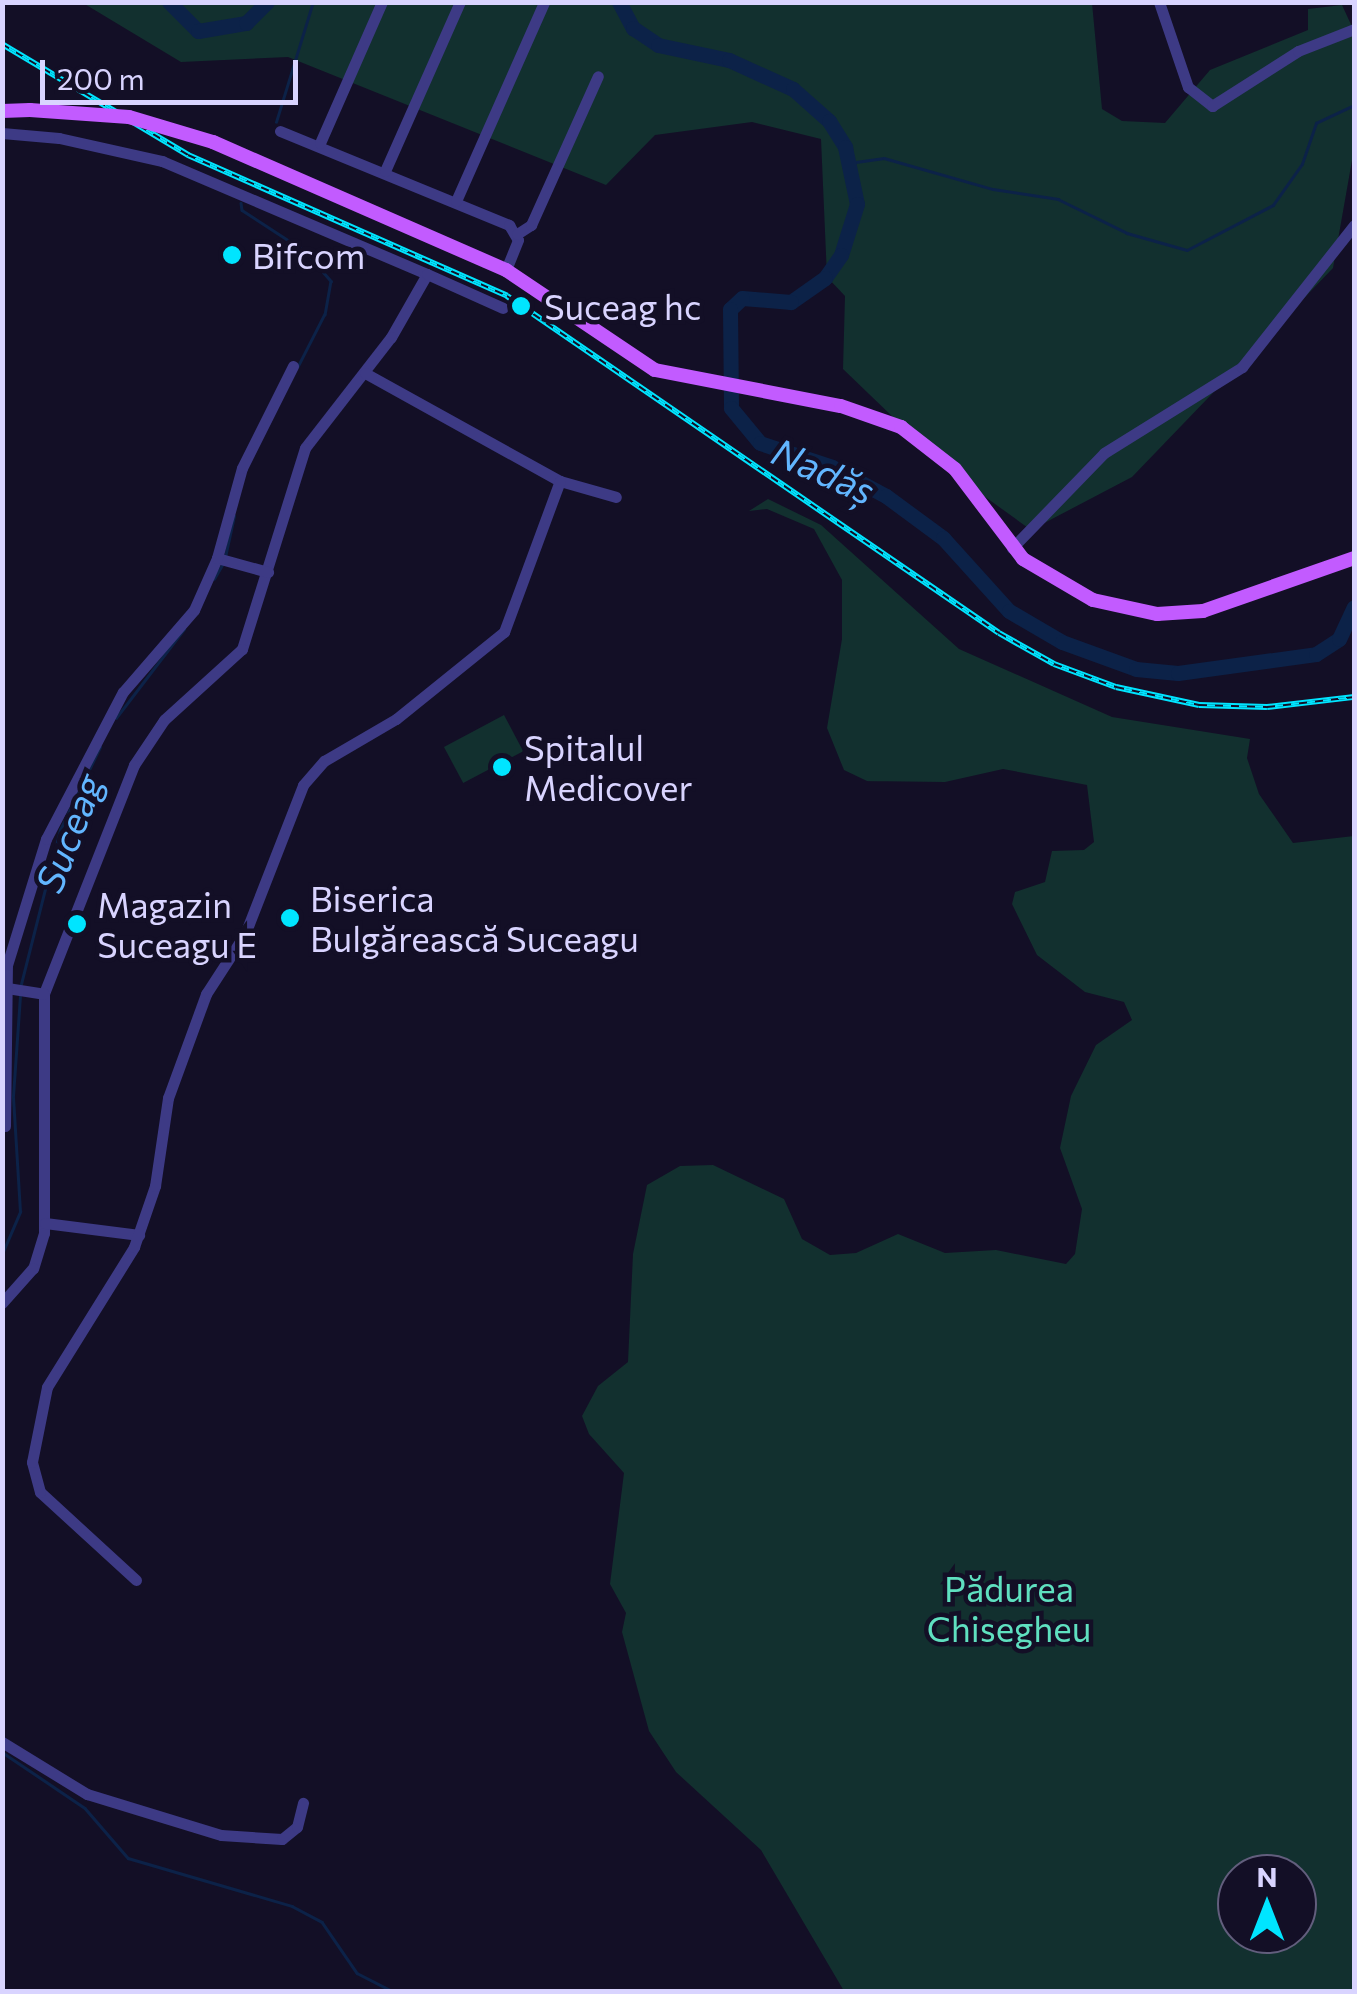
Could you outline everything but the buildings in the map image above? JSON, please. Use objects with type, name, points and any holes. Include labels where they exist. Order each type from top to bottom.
[{"type":"main road","points":[[2,111],[114,115],[213,142],[506,270],[634,359],[696,383],[841,406],[901,427],[955,470],[1012,548],[1077,594],[1157,614],[1226,606],[1354,558]]},
{"type":"street","points":[[320,144],[382,2]]},
{"type":"street","points":[[385,171],[460,2]]},
{"type":"street","points":[[456,202],[544,2]]},
{"type":"street","points":[[1159,2],[1188,86],[1212,106],[1298,51],[1354,29]]},
{"type":"street","points":[[506,270],[517,234],[530,226],[598,76]]},
{"type":"street","points":[[280,131],[510,224],[517,234]]},
{"type":"street","points":[[2,133],[147,157],[502,308]]},
{"type":"street","points":[[1012,548],[1104,454],[1242,367],[1354,225]]},
{"type":"street","points":[[2,1303],[33,1268],[44,1223],[40,993],[140,752],[164,720],[236,656],[268,572],[305,448],[364,373],[427,274]]},
{"type":"street","points":[[5,1126],[7,965],[30,888],[71,782],[123,692],[182,629],[222,560],[242,468],[293,366]]},
{"type":"street","points":[[364,373],[560,481],[616,497]]},
{"type":"street","points":[[136,1580],[40,1492],[32,1462],[50,1379],[139,1235],[155,1186],[168,1098],[206,994],[245,934],[303,785],[324,761],[396,718],[499,638],[516,610],[560,481]]},
{"type":"street","points":[[222,560],[268,572]]},
{"type":"street","points":[[7,988],[40,993]]},
{"type":"street","points":[[44,1223],[139,1235]]},
{"type":"street","points":[[2,1742],[86,1794],[221,1835],[282,1839],[297,1827],[303,1803]]},
{"type":"green space","points":[[83,3],[1092,3],[1102,109],[1122,121],[1165,123],[1210,70],[1308,30],[1308,9],[1342,5],[1354,31],[1354,149],[1333,268],[1132,477],[1031,530],[948,470],[843,369],[845,296],[827,277],[821,139],[752,122],[655,135],[606,185],[288,57],[181,62]]},
{"type":"green space","name":"Pădurea Chisegheu","points":[[768,499],[821,525],[959,649],[1112,717],[1250,739],[1247,758],[1259,794],[1293,843],[1354,836],[1354,1991],[844,1991],[761,1850],[676,1772],[649,1731],[622,1632],[626,1613],[610,1584],[624,1473],[589,1434],[582,1416],[598,1386],[628,1362],[633,1254],[647,1185],[680,1166],[713,1165],[784,1199],[802,1239],[830,1255],[856,1253],[898,1234],[945,1253],[996,1250],[1066,1264],[1075,1254],[1082,1209],[1060,1148],[1071,1096],[1096,1045],[1132,1020],[1124,1002],[1085,992],[1037,955],[1012,904],[1015,892],[1045,882],[1052,851],[1084,850],[1094,842],[1087,785],[1003,769],[945,782],[867,781],[844,770],[827,728],[842,639],[842,580],[814,529],[767,509],[749,511]]},
{"type":"green space","points":[[504,715],[523,751],[463,783],[444,747]]},
{"type":"waterway","name":"Nadăș","points":[[169,2],[198,31],[246,23],[267,2]]},
{"type":"waterway","name":"Suceag","points":[[276,122],[313,2]]},
{"type":"waterway","name":"Nadăș","points":[[619,2],[633,28],[658,45],[729,60],[793,89],[829,121],[845,147],[857,204],[841,255],[825,278],[791,302],[742,298],[730,309],[731,408],[760,443],[832,467],[886,496],[943,538],[1009,611],[1062,642],[1136,669],[1178,673],[1316,654],[1339,639],[1354,607]]},
{"type":"waterway","points":[[849,163],[884,158],[993,189],[1058,199],[1127,233],[1187,250],[1273,205],[1302,164],[1316,123],[1354,105]]},
{"type":"waterway","name":"Suceag","points":[[241,203],[242,210],[305,251],[331,281],[325,314],[298,367]]},
{"type":"waterway","name":"Suceag","points":[[225,557],[234,516]]},
{"type":"waterway","name":"Suceag","points":[[214,579],[222,565]]},
{"type":"waterway","name":"Suceag","points":[[116,718],[184,629]]},
{"type":"waterway","name":"Suceag","points":[[21,984],[60,830],[100,747]]},
{"type":"waterway","name":"Suceag","points":[[2,1254],[20,1212],[13,1096],[20,997]]},
{"type":"waterway","points":[[2,1752],[85,1808],[128,1858],[292,1906],[322,1922],[357,1973],[394,1992]]},
{"type":"railway","points":[[2,44],[188,155],[507,296],[999,633],[1054,664],[1116,687],[1199,705],[1267,707],[1354,697]]},
{"type":"place","name":"Bifcom","points":[[232,255]]},
{"type":"place","name":"Suceag hc","points":[[521,306]]},
{"type":"place","name":"Spitalul Medicover","points":[[502,767]]},
{"type":"place","name":"Biserica Bulgărească Suceagu","points":[[290,918]]},
{"type":"place","name":"Magazin Suceagu E","points":[[77,924]]}]
